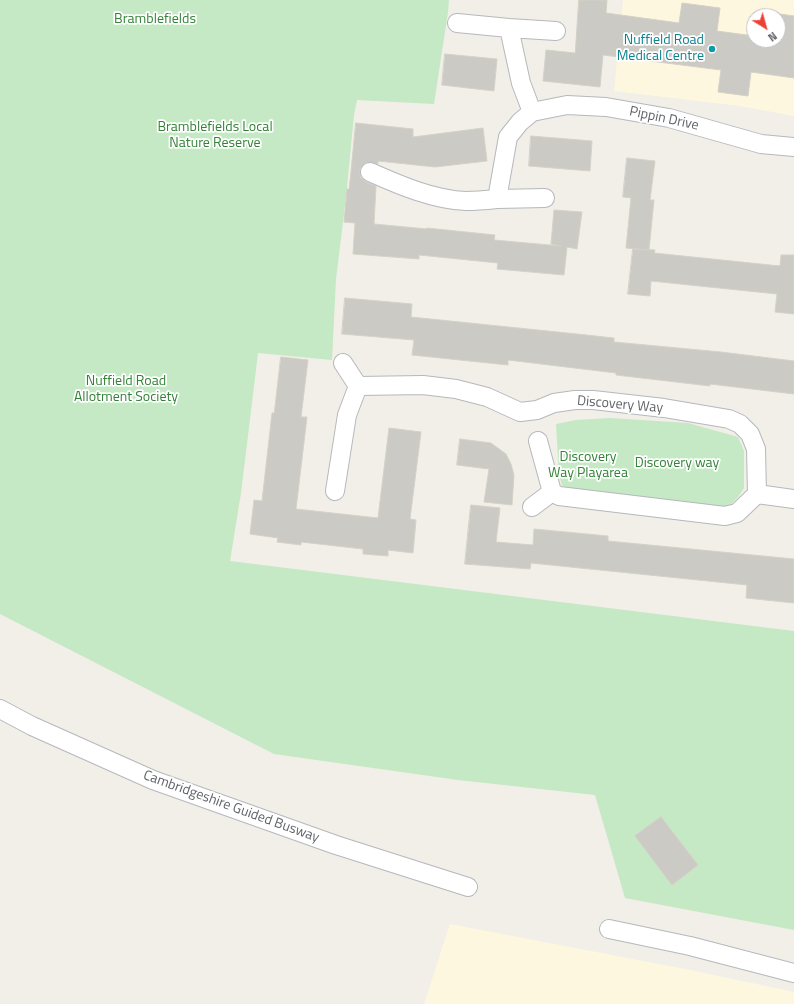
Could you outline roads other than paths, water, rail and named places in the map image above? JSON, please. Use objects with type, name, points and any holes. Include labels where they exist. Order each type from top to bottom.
[{"type":"street","points":[[457,23],[556,31]]},
{"type":"street","points":[[497,199],[508,137],[520,122],[532,112],[522,83],[509,28]]},
{"type":"street","name":"Pippin Drive","points":[[532,112],[567,105],[606,107],[669,118],[761,144],[794,147]]},
{"type":"street","points":[[370,172],[395,184],[436,196],[465,201],[545,198]]},
{"type":"street","points":[[336,491],[347,415],[358,386],[343,363]]},
{"type":"street","name":"Discovery Way","points":[[358,386],[423,384],[456,389],[487,397],[520,412],[537,410],[554,403],[575,400],[593,400],[664,408],[729,419],[740,424],[750,434],[756,449],[757,494]]},
{"type":"street","points":[[538,441],[552,492],[560,496],[725,516],[737,513],[757,494],[794,499]]},
{"type":"street","points":[[532,507],[552,492]]},
{"type":"street","name":"Cambridgeshire Guided Busway","points":[[0,709],[32,726],[153,780],[336,845],[468,887]]},
{"type":"street","points":[[609,929],[690,946],[794,973]]},
{"type":"place","name":"Nuffield Road Medical Centre","points":[[712,49]]},
{"type":"park label","name":"Bramblefields","points":[[155,20]]},
{"type":"park label","name":"Bramblefields Local Nature Reserve","points":[[215,136]]},
{"type":"park label","name":"Nuffield Road Allotment Society","points":[[126,390]]},
{"type":"park label","name":"Discovery way","points":[[677,464]]},
{"type":"park label","name":"Discovery Way Playarea","points":[[588,466]]}]
